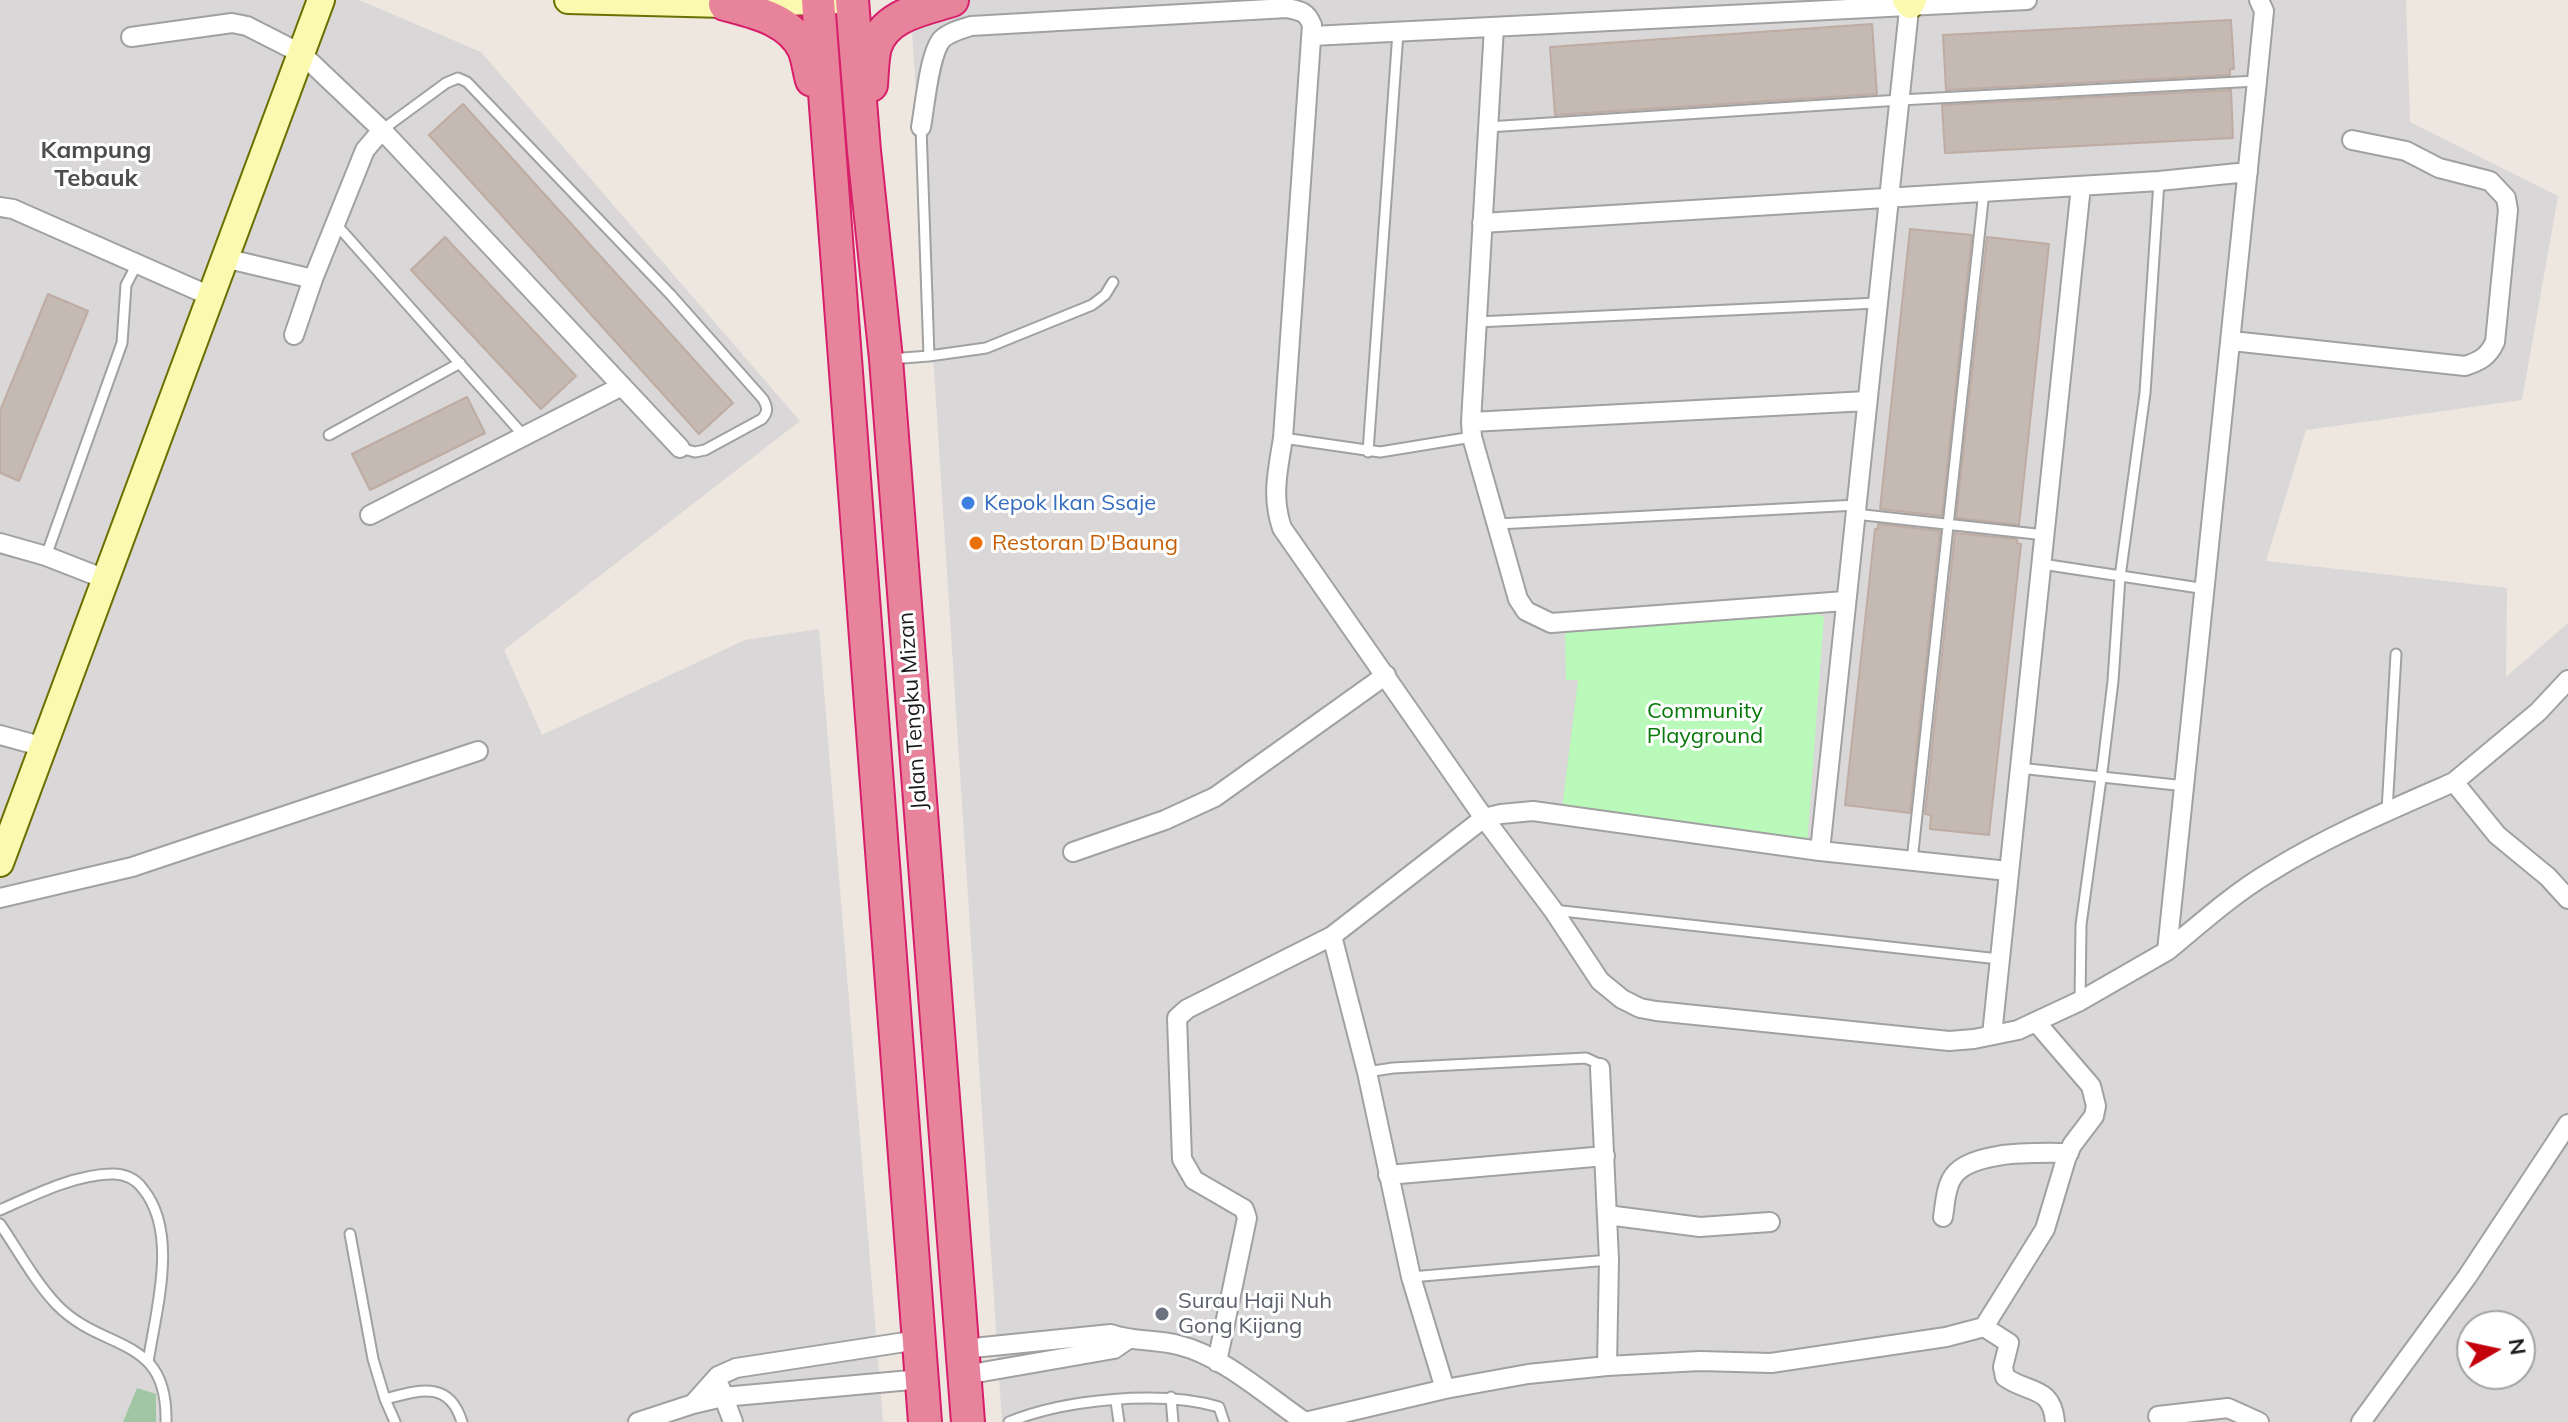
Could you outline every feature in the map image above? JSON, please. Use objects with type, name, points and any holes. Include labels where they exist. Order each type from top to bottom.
[{"type":"highway","name":"Jalan Tengku Mizan","points":[[825,0],[831,153],[925,1422]]},
{"type":"highway","name":"Jalan Tengku Mizan","points":[[852,0],[886,359],[968,1422]]},
{"type":"highway","points":[[864,151],[875,46],[883,33],[900,17],[952,0]]},
{"type":"highway","points":[[725,4],[764,14],[780,23],[804,49],[831,153]]},
{"type":"street","points":[[568,0],[725,4],[825,0]]},
{"type":"street","points":[[1312,36],[1910,1],[2027,0]]},
{"type":"street","points":[[2167,951],[2264,11],[2259,0]]},
{"type":"street","points":[[1820,851],[1910,1]]},
{"type":"street","points":[[3,847],[44,747],[224,258],[324,2]]},
{"type":"street","points":[[921,127],[936,48],[944,38],[971,26],[1287,8],[1301,11],[1309,17],[1312,36],[1283,438],[1274,489],[1282,528],[1600,981],[1622,999],[1640,1008],[1949,1041],[2018,1030],[2080,1001],[2167,951],[2236,894],[2272,871],[2387,811],[2454,782],[2538,712],[2568,680]]},
{"type":"street","points":[[131,37],[232,23],[247,26],[302,54],[382,130],[680,448]]},
{"type":"street","points":[[1494,27],[1472,429],[1518,599],[1526,611],[1551,623],[1845,601]]},
{"type":"street","points":[[294,335],[365,150],[382,130]]},
{"type":"street","points":[[2232,341],[2465,366],[2480,361],[2490,353],[2495,342],[2508,210],[2506,198],[2490,181],[2439,168],[2406,151],[2352,140]]},
{"type":"street","points":[[1482,223],[2159,181],[2248,172]]},
{"type":"street","points":[[1992,1035],[2081,186]]},
{"type":"street","points":[[0,207],[13,209],[210,296]]},
{"type":"street","points":[[224,258],[313,279]]},
{"type":"street","points":[[370,515],[622,386]]},
{"type":"street","points":[[1472,429],[1867,401]]},
{"type":"street","points":[[0,543],[46,556],[105,579]]},
{"type":"street","points":[[1073,852],[1165,820],[1215,797],[1386,675]]},
{"type":"street","points":[[0,735],[44,747]]},
{"type":"street","points":[[0,898],[132,867],[478,751]]},
{"type":"street","points":[[2454,782],[2497,835],[2548,877],[2568,899]]},
{"type":"street","points":[[1217,1362],[1247,1218],[1244,1209],[1194,1180],[1182,1159],[1177,1018],[1187,1009],[1332,936],[1484,818],[1533,811],[1820,851],[2008,871]]},
{"type":"street","points":[[1332,936],[1367,1072],[1411,1277],[1445,1389]]},
{"type":"street","points":[[964,1362],[1091,1335],[1111,1334],[1127,1340],[1180,1345],[1217,1362],[1305,1422],[1445,1389],[1528,1374],[1700,1361],[1771,1363],[1946,1337],[1984,1327],[2045,1229],[2069,1153],[2094,1116],[2091,1086],[2036,1022]]},
{"type":"street","points":[[1600,1068],[1609,1260],[1607,1366]]},
{"type":"street","points":[[2361,1422],[2467,1277],[2568,1124]]},
{"type":"street","points":[[1943,1217],[1951,1179],[1966,1167],[1999,1156],[2069,1153]]},
{"type":"street","points":[[1388,1175],[1605,1156]]},
{"type":"street","points":[[1607,1215],[1700,1227],[1770,1222]]},
{"type":"street","points":[[1984,1327],[2009,1343],[2003,1367],[2005,1377],[2046,1395],[2054,1411],[2055,1422]]},
{"type":"street","points":[[693,1404],[718,1376],[736,1368],[918,1340]]},
{"type":"street","points":[[718,1376],[733,1422]]},
{"type":"street","points":[[638,1422],[723,1397],[922,1379]]},
{"type":"street","points":[[2158,1416],[2228,1408],[2259,1422]]},
{"type":"lane","points":[[1368,452],[1398,32]]},
{"type":"lane","points":[[382,130],[446,83],[458,78],[467,82],[670,294],[767,407],[762,419],[705,450],[695,452],[680,448]]},
{"type":"lane","points":[[1488,127],[2257,81]]},
{"type":"lane","points":[[921,127],[929,356]]},
{"type":"lane","points":[[2080,1001],[2081,925],[2113,681],[2120,577],[2145,393],[2159,181]]},
{"type":"lane","points":[[1912,861],[1984,191]]},
{"type":"lane","points":[[335,223],[524,436]]},
{"type":"lane","points":[[46,556],[122,343],[126,285],[137,264]]},
{"type":"lane","points":[[886,359],[986,348],[1092,305],[1105,295],[1113,282]]},
{"type":"lane","points":[[1477,322],[1877,303]]},
{"type":"lane","points":[[329,435],[460,363]]},
{"type":"lane","points":[[1283,438],[1380,452],[1472,429]]},
{"type":"lane","points":[[1498,524],[1856,510],[2045,535]]},
{"type":"lane","points":[[2042,564],[2206,589]]},
{"type":"lane","points":[[2387,811],[2396,654]]},
{"type":"lane","points":[[2019,768],[2185,786]]},
{"type":"lane","points":[[1553,910],[1999,959]]},
{"type":"lane","points":[[1367,1072],[1586,1058],[1600,1068]]},
{"type":"lane","points":[[0,1210],[80,1179],[114,1173],[137,1180],[154,1201],[162,1229],[161,1277],[148,1362]]},
{"type":"lane","points":[[0,1224],[54,1303],[76,1323],[126,1346],[159,1374],[164,1388],[166,1422]]},
{"type":"lane","points":[[350,1234],[373,1359],[395,1422]]},
{"type":"lane","points":[[1411,1277],[1609,1260]]},
{"type":"lane","points":[[385,1399],[418,1391],[436,1391],[445,1394],[457,1406],[462,1422]]},
{"type":"lane","points":[[1171,1397],[1173,1422]]},
{"type":"lane","points":[[1009,1422],[1032,1413],[1171,1397],[1219,1407],[1224,1422]]},
{"type":"lane","points":[[1116,1401],[1119,1422]]},
{"type":"shaded area","points":[[0,0],[359,0],[481,52],[800,421],[504,650],[542,735],[745,640],[819,629],[883,1422],[0,1422]]},
{"type":"shaded area","points":[[910,0],[2406,0],[2410,122],[2558,196],[2522,400],[2306,430],[2266,561],[2507,588],[2506,677],[2568,623],[2568,1422],[1002,1422]]},
{"type":"green space","name":"Community Playground","points":[[1813,611],[1824,617],[1807,845],[1562,809],[1578,680],[1566,680],[1565,629]]},
{"type":"green space","points":[[137,1388],[156,1394],[156,1422],[123,1422]]},
{"type":"building","points":[[2231,20],[2234,69],[2230,69],[2230,75],[1946,90],[1943,35]]},
{"type":"building","points":[[1872,24],[1877,94],[1555,115],[1550,47]]},
{"type":"building","points":[[2231,90],[2233,138],[1945,153],[1942,105]]},
{"type":"building","points":[[463,104],[733,403],[699,434],[429,135]]},
{"type":"building","points":[[1910,229],[1972,235],[1942,516],[1880,509]]},
{"type":"building","points":[[445,237],[576,376],[541,409],[411,270]]},
{"type":"building","points":[[1987,237],[2049,244],[2019,525],[1956,518]]},
{"type":"building","points":[[48,294],[88,311],[19,481],[0,473],[0,411]]},
{"type":"building","points":[[467,397],[485,433],[370,490],[352,454]]},
{"type":"building","points":[[1878,524],[1940,531],[1910,813],[1845,805]]},
{"type":"building","points":[[1955,533],[2017,539],[2017,543],[2021,544],[1989,835],[1930,829],[1931,815],[1925,814]]},
{"type":"place","name":"Kepok Ikan Ssaje","points":[[968,503]]},
{"type":"place","name":"Restoran D'Baung","points":[[976,543]]},
{"type":"place","name":"Surau Haji Nuh Gong Kijang","points":[[1162,1314]]},
{"type":"district","name":"Kampung Tebauk","points":[[96,165]]}]
